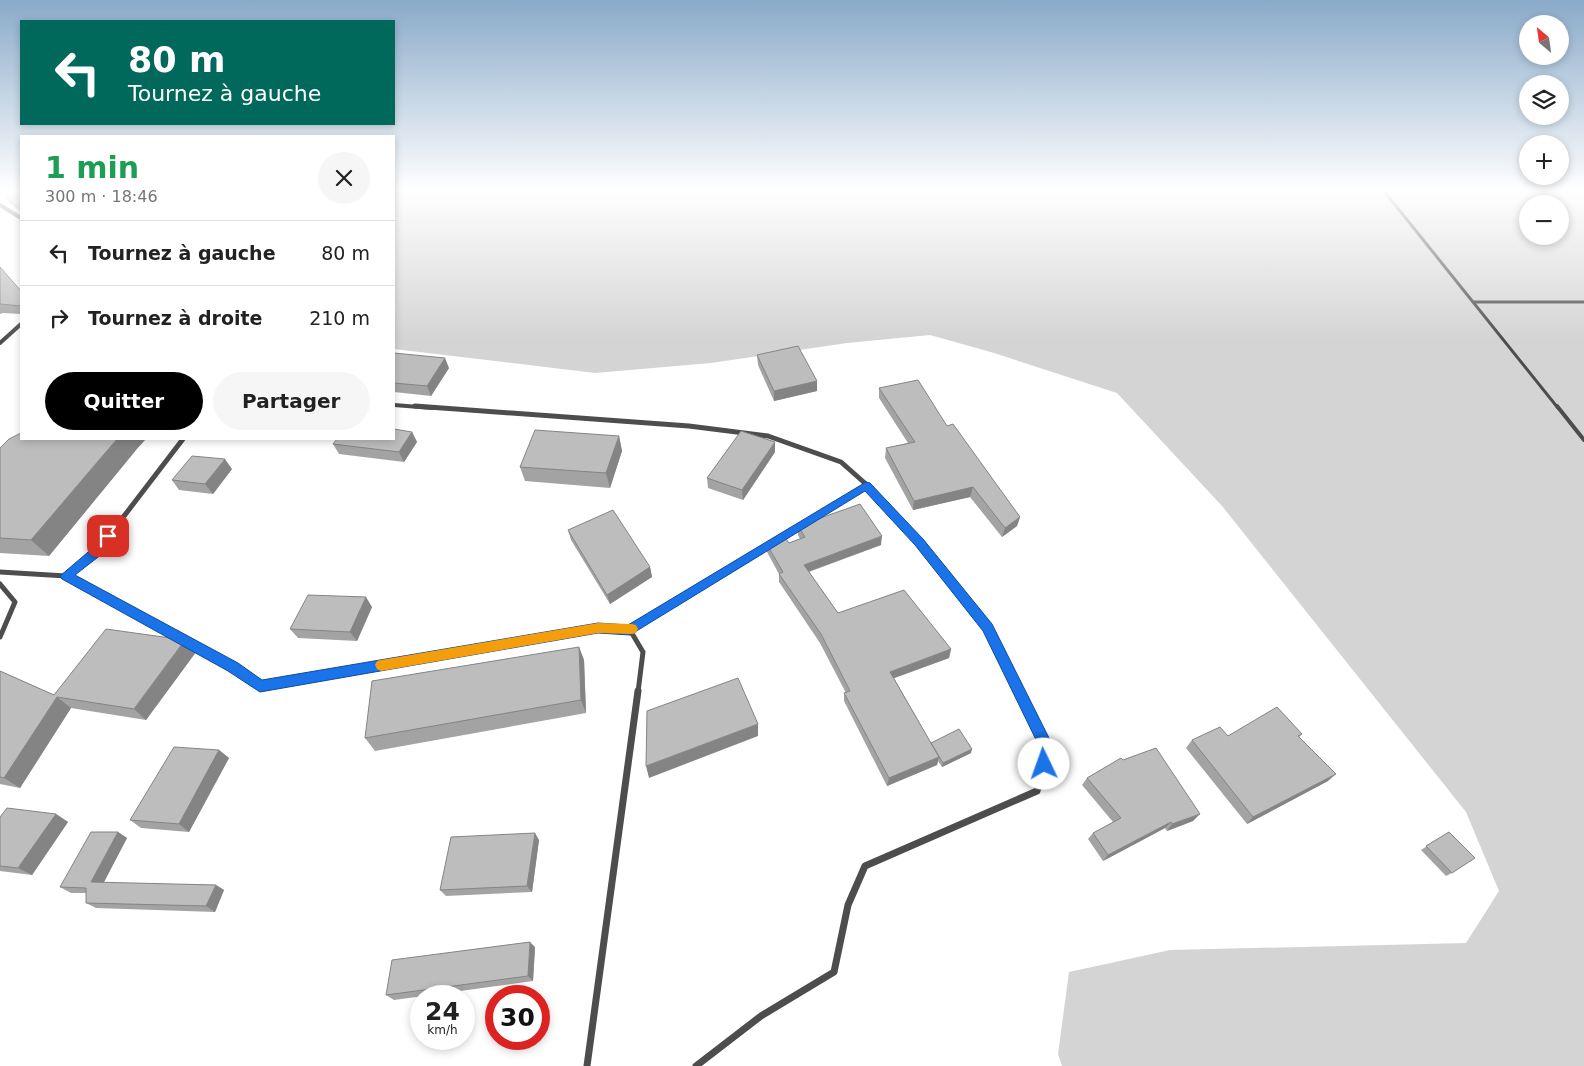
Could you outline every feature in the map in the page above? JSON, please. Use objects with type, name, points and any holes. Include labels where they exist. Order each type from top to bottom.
[{"type":"street","points":[[0,342],[20,325]]},
{"type":"street","points":[[395,405],[689,426],[768,436],[840,462],[866,486],[919,542],[988,628],[1048,750],[1037,791],[865,866],[848,906],[834,972],[761,1016],[696,1066]]},
{"type":"street","points":[[66,576],[98,550],[182,440]]},
{"type":"street","points":[[0,572],[66,576],[233,667],[260,686],[598,628],[630,630],[866,486]]},
{"type":"street","points":[[0,584],[15,602],[0,638]]},
{"type":"street","points":[[586,1066],[643,652],[630,630]]},
{"type":"lane","points":[[1424,241],[1584,440]]},
{"type":"lane","points":[[1474,302],[1584,302]]},
{"type":"shaded area","points":[[395,241],[1519,241],[1519,245],[1569,245],[1569,241],[1584,241],[1584,1066],[1062,1066],[1058,1054],[1069,972],[1170,950],[1466,943],[1499,891],[1466,812],[1222,506],[1117,393],[994,353],[930,335],[847,343],[711,363],[595,373],[395,349]]},
{"type":"building","points":[[0,267],[20,290],[20,306],[0,304]]},
{"type":"building","points":[[798,346],[817,381],[774,391],[757,355]]},
{"type":"building","points":[[395,353],[445,358],[427,386],[395,383]]},
{"type":"building","points":[[918,380],[947,426],[953,424],[1020,517],[1005,528],[973,487],[914,501],[886,448],[915,442],[879,388]]},
{"type":"building","points":[[395,429],[412,432],[399,452],[333,444],[336,440],[395,440]]},
{"type":"building","points":[[535,430],[619,436],[606,473],[520,467]]},
{"type":"building","points":[[741,431],[775,442],[742,490],[707,478]]},
{"type":"building","points":[[20,434],[20,440],[116,440],[31,540],[0,538],[0,448],[9,439]]},
{"type":"building","points":[[192,456],[225,459],[205,484],[172,480]]},
{"type":"building","points":[[860,504],[882,536],[804,565],[838,613],[904,590],[951,649],[890,672],[939,757],[889,778],[844,693],[850,691],[821,634],[779,574],[783,572],[766,543],[782,533],[789,543],[805,537],[798,526]]},
{"type":"building","points":[[613,510],[650,567],[607,595],[568,530]]},
{"type":"building","points":[[308,595],[366,597],[350,632],[290,629]]},
{"type":"building","points":[[106,629],[185,640],[134,709],[57,697],[4,778],[0,777],[0,671],[54,695]]},
{"type":"building","points":[[579,647],[581,700],[365,738],[372,681]]},
{"type":"building","points":[[738,678],[758,724],[646,766],[647,711]]},
{"type":"building","points":[[1277,707],[1302,734],[1298,736],[1336,774],[1253,817],[1192,740],[1220,727],[1228,736]]},
{"type":"building","points":[[959,729],[972,749],[943,763],[931,743]]},
{"type":"building","points":[[174,747],[219,750],[179,824],[130,820]]},
{"type":"building","points":[[1156,748],[1200,814],[1172,824],[1171,822],[1108,855],[1093,833],[1121,818],[1087,778],[1121,758],[1123,760]]},
{"type":"building","points":[[7,808],[56,814],[18,868],[0,866],[0,817]]},
{"type":"building","points":[[91,832],[118,832],[91,882],[216,885],[206,906],[86,903],[86,888],[60,887]]},
{"type":"building","points":[[1449,832],[1475,858],[1452,873],[1426,846]]},
{"type":"building","points":[[535,833],[527,886],[440,890],[451,837]]},
{"type":"building","points":[[530,942],[528,976],[461,985],[410,985],[410,992],[386,995],[392,960]]},
{"type":"slow traffic","points":[[381,665],[598,628],[632,629]]},
{"type":"route","points":[[108,536],[98,550],[66,576],[233,667],[260,686],[598,628],[630,630],[866,486],[919,542],[988,628],[1048,750],[1044,764]]}]
